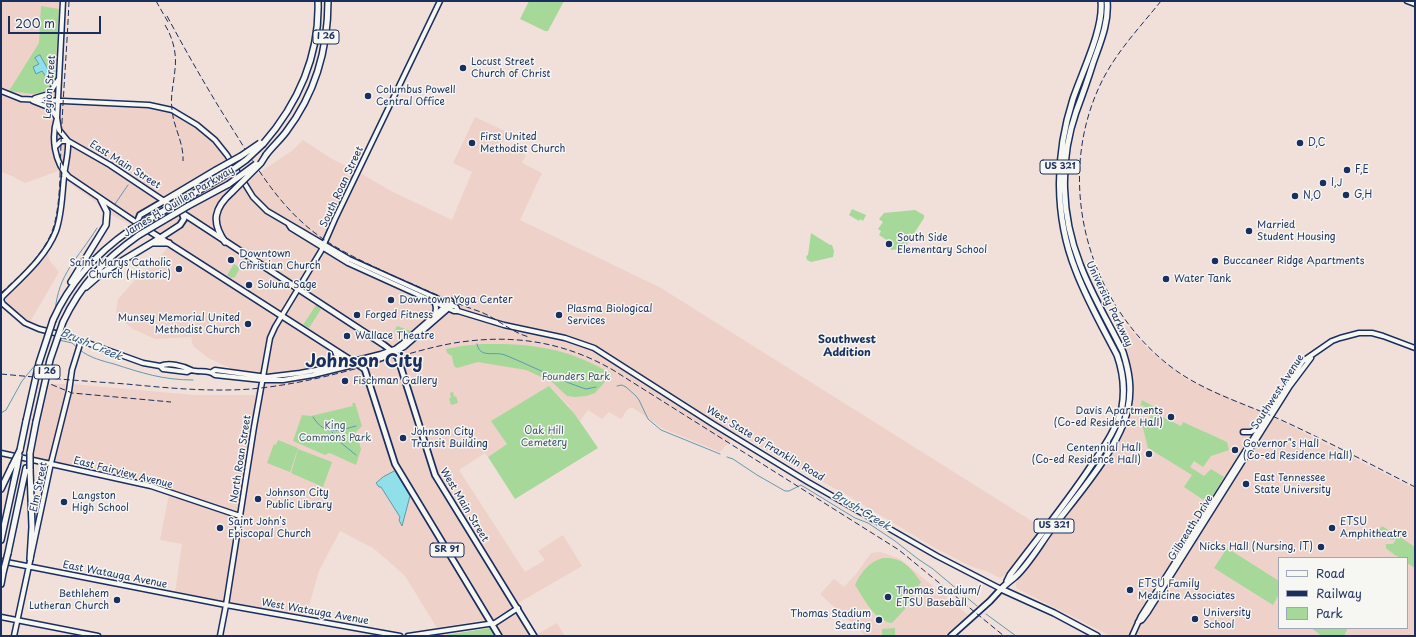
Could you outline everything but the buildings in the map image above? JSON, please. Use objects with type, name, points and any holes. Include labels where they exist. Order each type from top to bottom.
[{"type":"highway","name":"I 26","points":[[262,143],[271,134],[288,111],[299,92],[309,66],[316,34],[318,1]]},
{"type":"highway","name":"James H. Quillen Parkway","points":[[1,584],[28,469],[30,451],[50,360],[63,322],[85,285],[100,267],[118,250],[139,235],[229,184],[249,170],[268,153],[286,133],[307,98],[317,73],[325,40],[328,1]]},
{"type":"highway","name":"University Parkway","points":[[1007,582],[1010,574],[1063,507],[1110,437],[1122,406],[1122,377],[1117,355],[1075,270],[1065,233],[1060,202],[1059,174],[1064,130],[1095,37],[1101,1]]},
{"type":"highway","name":"University Parkway","points":[[1001,589],[1007,582],[1015,577],[1028,561],[1108,454],[1123,425],[1130,398],[1129,376],[1123,352],[1080,264],[1071,235],[1066,205],[1065,172],[1070,132],[1104,34],[1108,12],[1107,1]]},
{"type":"highway","name":"James H. Quillen Parkway","points":[[14,467],[20,448],[38,363],[53,320],[66,294],[95,258],[130,230],[222,176],[246,160],[262,143]]},
{"type":"highway","points":[[164,201],[262,143]]},
{"type":"highway","points":[[225,242],[218,230],[217,214],[223,201],[261,163],[268,153]]},
{"type":"highway","points":[[66,294],[69,286],[106,225],[107,212],[101,200]]},
{"type":"highway","points":[[80,294],[102,273],[160,238]]},
{"type":"highway","points":[[150,244],[158,242],[169,244]]},
{"type":"highway","points":[[1090,303],[1097,300]]},
{"type":"highway","points":[[1122,377],[1129,376]]},
{"type":"highway","points":[[1117,422],[1123,425]]},
{"type":"highway","points":[[1092,464],[1098,467]]},
{"type":"highway","points":[[1,489],[14,467]]},
{"type":"highway","points":[[1,540],[14,467]]},
{"type":"highway","points":[[28,469],[32,527],[30,559]]},
{"type":"highway","name":"West State of Franklin Road","points":[[1001,589],[1054,613],[1097,636]]},
{"type":"main road","name":"Legion Street","points":[[64,1],[57,118],[55,126],[57,157],[64,173]]},
{"type":"main road","name":"South Roan Street","points":[[262,378],[270,336],[323,246],[440,1]]},
{"type":"main road","points":[[1407,1],[1415,4]]},
{"type":"main road","points":[[31,100],[50,94],[59,79]]},
{"type":"main road","points":[[1,91],[15,97],[31,100],[58,101]]},
{"type":"main road","points":[[31,100],[50,108],[57,118]]},
{"type":"main road","name":"West State of Franklin Road","points":[[58,101],[149,105],[172,110],[197,125],[215,140],[226,153],[256,201],[266,211],[289,225],[291,228],[323,246],[448,306],[454,311],[504,325],[575,341],[594,348],[737,439],[808,482],[943,559],[1001,589]]},
{"type":"main road","name":"East Main Street","points":[[57,118],[59,130],[68,141],[110,165],[393,351]]},
{"type":"main road","points":[[56,147],[61,141],[68,141],[60,217],[55,232],[36,262],[2,297],[1,300],[3,304],[25,324],[80,343],[160,366],[163,369],[187,372],[191,370],[212,372],[215,375],[283,380],[309,376],[404,347],[448,306]]},
{"type":"main road","name":"SR 91","points":[[64,173],[101,200],[365,370],[395,464],[499,636]]},
{"type":"main road","points":[[140,225],[138,220],[140,215],[164,201]]},
{"type":"main road","points":[[160,238],[182,224],[184,220],[182,213]]},
{"type":"main road","name":"West State of Franklin Road","points":[[323,246],[348,263],[434,303],[448,306]]},
{"type":"main road","points":[[434,303],[436,308],[435,315]]},
{"type":"main road","points":[[393,351],[435,315],[448,306]]},
{"type":"main road","name":"Southwest Avenue","points":[[1255,439],[1261,426],[1300,365],[1332,341],[1366,333],[1383,336],[1415,348]]},
{"type":"main road","name":"Elm Street","points":[[14,636],[51,463],[69,391],[72,370],[80,343]]},
{"type":"main road","points":[[334,349],[338,358],[335,366]]},
{"type":"main road","name":"West Main Street","points":[[393,351],[401,363],[435,475],[534,636]]},
{"type":"main road","name":"Southwest Avenue","points":[[1255,439],[1313,354]]},
{"type":"main road","points":[[262,378],[300,374],[355,363]]},
{"type":"main road","name":"North Roan Street","points":[[220,636],[262,378]]},
{"type":"main road","points":[[1243,432],[1251,432],[1261,426]]},
{"type":"main road","name":"Gilbreath Drive","points":[[1132,636],[1141,616],[1255,439]]},
{"type":"main road","name":"East Fairview Avenue","points":[[1,453],[151,486],[240,516]]},
{"type":"main road","name":"East Watauga Avenue","points":[[1,561],[226,604]]},
{"type":"main road","name":"University Parkway","points":[[951,636],[990,601],[1001,589]]},
{"type":"main road","name":"West Watauga Avenue","points":[[226,604],[400,636]]},
{"type":"main road","points":[[408,636],[495,623],[518,608]]},
{"type":"main road","points":[[1,617],[98,636]]},
{"type":"shaded area","points":[[1,1],[66,1],[62,92],[65,97],[69,99],[147,103],[179,112],[193,118],[208,129],[221,142],[247,181],[293,150],[303,140],[332,159],[391,191],[452,220],[472,172],[453,163],[475,117],[507,132],[502,144],[526,155],[522,163],[542,173],[520,220],[661,288],[1043,528],[1020,558],[1005,575],[1000,578],[970,566],[935,548],[845,494],[789,464],[737,432],[720,452],[664,429],[633,408],[627,410],[621,419],[609,412],[602,419],[588,410],[580,421],[569,406],[549,386],[507,444],[488,457],[485,453],[459,470],[525,572],[545,560],[538,551],[563,535],[582,566],[513,606],[530,636],[496,636],[483,620],[437,628],[405,576],[373,548],[340,531],[319,571],[306,616],[304,617],[175,593],[182,544],[160,540],[170,490],[144,482],[33,458],[49,384],[72,384],[194,395],[255,395],[258,376],[241,373],[208,358],[193,346],[191,337],[155,339],[133,329],[118,317],[116,312],[118,299],[168,247],[129,224],[103,211],[97,203],[60,175],[58,171],[25,183],[1,172]]},
{"type":"shaded area","points":[[47,251],[50,261],[59,272],[30,322],[23,319],[6,304],[4,297],[34,267]]},
{"type":"shaded area","name":"East Tennessee State University","points":[[1127,326],[1150,351],[1186,379],[1263,412],[1415,489],[1415,636],[1111,636],[1016,588],[1016,582],[1020,574],[1075,502],[1128,417],[1129,372],[1114,333]]},
{"type":"shaded area","points":[[881,552],[900,559],[968,615],[944,636],[866,636],[821,595],[821,593],[834,579],[844,587],[857,573],[871,553]]},
{"type":"shaded area","points":[[557,623],[565,636],[534,636]]},
{"type":"green space","points":[[529,1],[564,1],[548,31],[520,19]]},
{"type":"green space","points":[[41,6],[59,9],[55,78],[48,92],[33,94],[9,91],[39,43]]},
{"type":"green space","points":[[852,209],[866,215],[863,221],[860,219],[859,221],[849,215]]},
{"type":"green space","points":[[915,210],[924,215],[924,218],[906,246],[901,249],[891,250],[889,246],[891,243],[879,235],[881,231],[878,229],[883,222],[879,219],[884,213]]},
{"type":"green space","points":[[811,233],[832,245],[834,251],[833,257],[811,262],[807,260],[806,256],[808,255]]},
{"type":"green space","points":[[234,264],[240,268],[235,277],[231,278],[227,275]]},
{"type":"green space","points":[[316,305],[321,309],[309,328],[303,325]]},
{"type":"green space","points":[[397,326],[411,331],[405,336],[394,332]]},
{"type":"green space","name":"Founders Park","points":[[482,344],[534,346],[550,349],[580,358],[612,374],[595,393],[586,396],[567,396],[552,382],[526,370],[478,362],[457,368],[454,366],[452,356],[447,353],[446,349]]},
{"type":"green space","name":"Oak Hill Cemetery","points":[[549,386],[574,413],[598,448],[515,499],[488,457],[507,444],[491,421]]},
{"type":"green space","points":[[453,392],[458,403],[451,405],[449,398],[451,398],[450,393]]},
{"type":"green space","points":[[1142,400],[1160,410],[1158,415],[1181,426],[1183,422],[1227,442],[1229,450],[1211,456],[1203,467],[1194,461],[1190,467],[1204,476],[1211,469],[1224,477],[1208,503],[1184,487],[1192,475],[1148,448],[1142,424],[1149,422],[1151,414],[1148,412],[1148,409],[1142,405],[1140,407]]},
{"type":"green space","name":"King Commons Park","points":[[352,403],[355,403],[362,426],[356,432],[361,449],[356,465],[332,454],[329,453],[325,455],[293,441],[302,415],[311,416],[353,406]]},
{"type":"green space","points":[[278,440],[298,448],[290,472],[267,463],[274,444],[276,445]]},
{"type":"green space","points":[[298,449],[332,462],[323,487],[291,473]]},
{"type":"green space","points":[[1382,526],[1396,535],[1394,540],[1378,532]]},
{"type":"green space","points":[[1398,536],[1415,547],[1415,568],[1408,564],[1408,557],[1401,557],[1393,554],[1386,548],[1386,544],[1393,544]]},
{"type":"green space","points":[[1227,548],[1278,580],[1278,596],[1273,605],[1214,568]]},
{"type":"green space","name":"Thomas Stadium/ ETSU Baseball","points":[[883,558],[901,561],[921,582],[905,609],[892,623],[875,614],[855,585],[866,568]]},
{"type":"green space","points":[[490,628],[495,636],[439,636]]},
{"type":"green space","points":[[895,628],[895,636],[882,635],[882,629]]},
{"type":"green space","points":[[1312,629],[1348,629],[1344,636],[1322,636]]},
{"type":"water","points":[[40,55],[51,75],[46,77],[42,71],[36,74],[33,67],[39,64],[35,58]]},
{"type":"water","points":[[395,471],[410,496],[402,526],[399,520],[400,517],[381,487],[379,487],[376,483],[383,477]]},
{"type":"waterway","points":[[115,204],[128,185]]},
{"type":"waterway","points":[[55,312],[60,287],[65,276],[97,228]]},
{"type":"waterway","name":"Brush Creek","points":[[44,356],[52,335]]},
{"type":"waterway","name":"Brush Creek","points":[[59,340],[72,343],[78,348]]},
{"type":"waterway","name":"Brush Creek","points":[[477,344],[479,349],[484,353],[505,355],[586,389],[596,387]]},
{"type":"waterway","name":"Brush Creek","points":[[80,350],[97,359],[143,373],[172,379],[193,380]]},
{"type":"waterway","name":"Brush Creek","points":[[1,413],[6,410],[22,381],[36,364]]},
{"type":"waterway","name":"Brush Creek","points":[[617,386],[622,385],[626,387],[636,396],[648,419],[661,430],[720,454]]},
{"type":"waterway","name":"Brush Creek","points":[[313,417],[322,427],[327,430],[337,430],[356,426]]},
{"type":"waterway","name":"Brush Creek","points":[[332,432],[340,442],[356,455]]},
{"type":"waterway","name":"Brush Creek","points":[[727,457],[733,459],[785,491],[789,491],[801,485],[855,518],[868,523],[933,569],[977,606]]},
{"type":"waterway","name":"Brush Creek","points":[[986,614],[1016,636]]},
{"type":"railway","points":[[1,293],[28,267],[40,252],[54,227],[59,191],[69,1]]},
{"type":"railway","points":[[156,1],[168,22]]},
{"type":"railway","points":[[1161,1],[1130,38],[1109,68],[1103,79],[1088,118],[1080,158],[1080,199],[1087,239],[1101,278],[1121,313],[1147,345],[1178,372],[1202,386],[1313,435],[1415,487]]},
{"type":"railway","points":[[167,16],[210,92],[267,182],[293,214],[313,232],[358,259],[394,276],[485,314],[516,332],[529,337]]},
{"type":"railway","points":[[165,25],[170,35],[175,52],[175,74],[172,104],[174,122],[182,147],[183,161]]},
{"type":"railway","points":[[1,374],[173,388],[235,390],[284,385],[348,371],[458,342],[507,339],[561,348],[596,361],[613,370],[899,550],[1004,636]]},
{"type":"railway","points":[[43,381],[72,393],[171,402]]},
{"type":"place","name":"Locust Street Church of Christ","points":[[463,68]]},
{"type":"place","name":"Columbus Powell Central Office","points":[[368,96]]},
{"type":"place","name":"First United Methodist Church","points":[[472,143]]},
{"type":"place","name":"D,C","points":[[1300,143]]},
{"type":"place","name":"F,E","points":[[1347,170]]},
{"type":"place","name":"I,J","points":[[1323,183]]},
{"type":"place","name":"G,H","points":[[1346,195]]},
{"type":"place","name":"N,O","points":[[1295,196]]},
{"type":"place","name":"Married Student Housing","points":[[1249,231]]},
{"type":"place","name":"South Side Elementary School","points":[[889,244]]},
{"type":"place","name":"Downtown Christian Church","points":[[231,260]]},
{"type":"place","name":"Buccaneer Ridge Apartments","points":[[1215,261]]},
{"type":"place","name":"Saint Marys Catholic Church (Historic)","points":[[179,269]]},
{"type":"place","name":"Water Tank","points":[[1166,279]]},
{"type":"place","name":"Soluna Sage","points":[[249,285]]},
{"type":"place","name":"Downtown Yoga Center","points":[[391,300]]},
{"type":"place","name":"Forged Fitness","points":[[357,315]]},
{"type":"place","name":"Plasma Biological Services","points":[[559,315]]},
{"type":"place","name":"Munsey Memorial United Methodist Church","points":[[248,324]]},
{"type":"place","name":"Wallace Theatre","points":[[347,336]]},
{"type":"place","name":"Fischman Gallery","points":[[345,381]]},
{"type":"place","name":"Davis Apartments (Co-ed Residence Hall)","points":[[1171,417]]},
{"type":"place","name":"Johnson City Transit Building","points":[[403,438]]},
{"type":"place","name":"Governor\"s Hall (Co-ed Residence Hall)","points":[[1235,450]]},
{"type":"place","name":"Centennial Hall (Co-ed Residence Hall)","points":[[1149,454]]},
{"type":"place","name":"East Tennessee State University","points":[[1246,484]]},
{"type":"place","name":"Johnson City Public Library","points":[[258,499]]},
{"type":"place","name":"Langston High School","points":[[64,502]]},
{"type":"place","name":"Saint John's Episcopal Church","points":[[220,528]]},
{"type":"place","name":"ETSU Amphitheatre","points":[[1332,528]]},
{"type":"place","name":"Nicks Hall (Nursing, IT)","points":[[1321,547]]},
{"type":"place","name":"ETSU Family Medicine Associates","points":[[1130,590]]},
{"type":"place","name":"Thomas Stadium/ ETSU Baseball","points":[[888,597]]},
{"type":"place","name":"Bethlehem Lutheran Church","points":[[117,600]]},
{"type":"place","name":"University School","points":[[1195,619]]},
{"type":"place","name":"Thomas Stadium Seating","points":[[879,620]]},
{"type":"district","name":"Southwest Addition","points":[[847,346]]},
{"type":"district","name":"Johnson City","points":[[364,362]]}]
